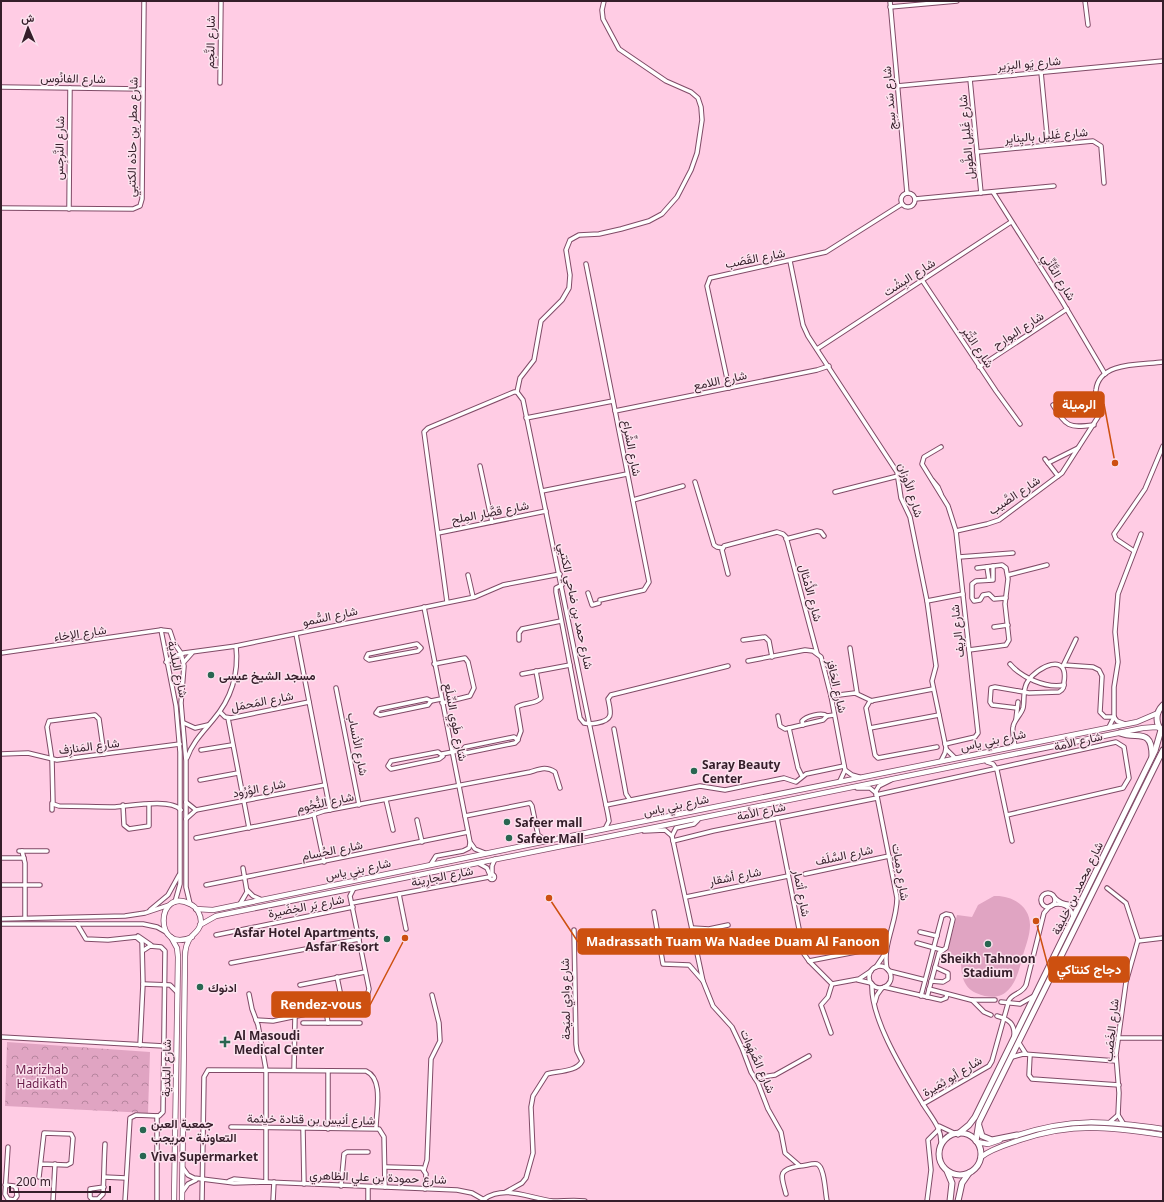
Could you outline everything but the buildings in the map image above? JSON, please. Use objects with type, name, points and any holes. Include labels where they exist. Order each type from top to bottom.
[{"type":"highway","points":[[1161,730],[1157,721],[1158,713],[1163,705]]},
{"type":"highway","name":"شارع محمد بن خليفة","points":[[957,1134],[966,1129],[972,1121],[1152,757],[1161,730]]},
{"type":"highway","points":[[1120,733],[1128,736],[1141,735],[1147,738],[1152,746],[1152,757]]},
{"type":"highway","name":"شارع محمد بن خليفة","points":[[977,1142],[979,1122],[1163,750]]},
{"type":"highway","points":[[979,1122],[980,1134],[986,1139],[992,1140],[1017,1135]]},
{"type":"highway","points":[[950,1201],[952,1183],[939,1158],[941,1144],[945,1139],[957,1134],[968,1135],[977,1142],[980,1157],[977,1166],[962,1183],[958,1201]]},
{"type":"highway","points":[[946,1170],[958,1175],[970,1173]]},
{"type":"main road","name":"شارع بني ياس","points":[[196,909],[210,910],[261,900],[605,828],[1146,720],[1158,713]]},
{"type":"main road","name":"شارع بني ياس","points":[[200,925],[216,916],[342,890],[644,831],[854,787],[987,762],[1120,733],[1152,727],[1161,730]]},
{"type":"main road","points":[[630,833],[636,823]]},
{"type":"main road","points":[[446,869],[446,864],[458,861],[462,858]]},
{"type":"main road","points":[[183,902],[190,904],[196,909],[200,917],[200,925],[192,937],[183,940],[170,936],[166,932],[162,919],[165,910],[173,904],[183,902]]},
{"type":"main road","name":"شارع البلدية","points":[[170,936],[177,948],[178,976],[174,1201]]},
{"type":"main road","name":"شارع البلدية","points":[[182,1201],[185,957],[187,944],[192,937]]},
{"type":"main road","points":[[977,1142],[988,1144],[1063,1123],[1110,1122],[1163,1129]]},
{"type":"main road","points":[[980,1157],[993,1149],[1030,1136],[1067,1128],[1106,1127],[1163,1135]]},
{"type":"street","name":"شارع مطر بن حاذه الكتبي","points":[[1,208],[133,209],[140,206],[142,199],[144,1]]},
{"type":"street","name":"شارع النَّجم","points":[[220,83],[221,1]]},
{"type":"street","points":[[517,392],[520,378],[534,360],[541,321],[562,300],[569,288],[570,275],[566,250],[569,242],[577,235],[613,231],[649,220],[662,214],[676,197],[691,170],[697,153],[702,120],[701,107],[698,98],[689,90],[666,81],[619,49],[603,19],[602,10],[604,1]]},
{"type":"street","name":"شارع سَد سِج","points":[[890,1],[907,193]]},
{"type":"street","points":[[890,7],[957,1]]},
{"type":"street","points":[[1085,1],[1088,25]]},
{"type":"street","name":"شارع يَو البِرَير","points":[[897,86],[1163,61]]},
{"type":"street","points":[[1041,72],[1048,145]]},
{"type":"street","name":"شارع غَلِيل الطَّويل","points":[[970,79],[981,193]]},
{"type":"street","name":"شارع الفانُوس","points":[[1,87],[143,89]]},
{"type":"street","name":"شارع النَّرجِس","points":[[69,209],[70,88]]},
{"type":"street","name":"شارع غَلِيل بِاليِنايِر","points":[[978,152],[1090,141],[1097,142],[1102,149],[1104,183]]},
{"type":"street","points":[[915,199],[1054,186]]},
{"type":"street","name":"شارع التَّأنِّي","points":[[992,192],[1067,309],[1104,374]]},
{"type":"street","points":[[907,193],[913,195],[915,199],[914,203],[909,207],[902,204],[902,197],[907,193]]},
{"type":"street","name":"شارع القَصَب","points":[[729,388],[708,280],[716,276],[814,256],[832,250],[902,204]]},
{"type":"street","name":"شارع البِشْت","points":[[817,349],[1011,222]]},
{"type":"street","name":"شارع الأوزان","points":[[790,261],[803,325],[817,349],[894,465],[898,476],[901,498],[910,517],[927,601],[935,663],[932,678],[933,689],[946,746]]},
{"type":"street","name":"شارع الشِّراع","points":[[586,264],[633,500],[648,584],[643,590],[600,601],[592,605],[588,593]]},
{"type":"street","name":"شارع التِّبْر","points":[[922,280],[979,367],[1020,424]]},
{"type":"street","name":"شارع البوارح","points":[[979,367],[1067,309]]},
{"type":"street","points":[[1104,374],[1124,367],[1163,362]]},
{"type":"street","name":"شارع اللامع","points":[[615,411],[816,370],[829,366]]},
{"type":"street","name":"شارع الصَّيب","points":[[956,531],[998,520],[1058,476],[1094,425],[1099,413],[1095,392],[1096,386],[1104,374]]},
{"type":"street","points":[[447,602],[424,432],[432,427],[517,392]]},
{"type":"street","points":[[517,392],[521,396]]},
{"type":"street","points":[[511,394],[521,396]]},
{"type":"street","name":"شارع حمد بن ضاحي الكتبي","points":[[521,396],[560,574],[609,821]]},
{"type":"street","points":[[526,418],[613,401]]},
{"type":"street","points":[[1053,405],[1064,422],[1070,426],[1094,425]]},
{"type":"street","name":"شارع الريف","points":[[941,446],[922,459],[922,464],[950,512],[956,531],[978,733],[975,737],[946,746]]},
{"type":"street","points":[[1134,551],[1116,539],[1114,534],[1145,489],[1163,446]]},
{"type":"street","points":[[1048,463],[1079,447]]},
{"type":"street","name":"شارع الصَّيب","points":[[1045,459],[1058,476]]},
{"type":"street","points":[[480,466],[492,522]]},
{"type":"street","points":[[542,491],[627,474]]},
{"type":"street","points":[[835,492],[898,476]]},
{"type":"street","points":[[696,482],[714,545],[717,547],[723,548],[726,545],[777,532],[783,534],[786,539],[816,531],[821,532],[824,536]]},
{"type":"street","points":[[633,500],[683,486]]},
{"type":"street","name":"شارع قصَّار المِلح","points":[[438,533],[546,511]]},
{"type":"street","points":[[1109,727],[1114,717],[1114,693],[1118,662],[1115,632],[1118,594],[1141,534]]},
{"type":"street","name":"شارع الأَمْثال","points":[[786,539],[817,653]]},
{"type":"street","points":[[723,548],[728,574]]},
{"type":"street","points":[[959,557],[1013,553]]},
{"type":"street","points":[[994,566],[994,578],[972,583],[972,599],[980,600],[983,595],[989,594],[994,599],[1006,598]]},
{"type":"street","points":[[969,650],[1006,645],[1009,640],[1006,598],[1008,575],[1004,566],[977,568]]},
{"type":"street","points":[[1008,575],[1047,566]]},
{"type":"street","points":[[987,567],[988,580]]},
{"type":"street","name":"شارع السُّمو","points":[[166,662],[173,656],[181,654],[236,646],[473,597],[503,585],[560,574]]},
{"type":"street","points":[[468,575],[473,597]]},
{"type":"street","points":[[562,585],[557,587],[555,591],[580,719],[584,723],[590,724],[604,722],[609,718],[611,712],[608,699],[611,695],[728,666]]},
{"type":"street","points":[[927,601],[963,594]]},
{"type":"street","name":"شارع طَوِي السِّلَع","points":[[424,607],[470,842]]},
{"type":"street","points":[[519,640],[519,633],[522,629],[561,621]]},
{"type":"street","points":[[994,626],[1008,625]]},
{"type":"street","name":"شارع الإخاء","points":[[1,653],[161,630]]},
{"type":"street","name":"شارع البلدية","points":[[173,904],[179,890],[180,873],[180,744],[178,723],[161,630],[170,631],[174,643],[184,662],[182,703],[186,752],[186,887],[190,904]]},
{"type":"street","points":[[296,634],[330,810]]},
{"type":"street","points":[[743,640],[765,637],[769,641],[772,656]]},
{"type":"street","points":[[1017,708],[992,705],[990,702],[991,689],[995,687],[1024,692],[1056,693],[1062,690],[1065,677],[1063,667],[1076,638]]},
{"type":"street","points":[[421,646],[418,651],[369,660],[366,658],[368,654],[417,644],[421,646],[431,645]]},
{"type":"street","points":[[186,761],[193,745],[220,712],[229,698],[235,679],[237,666],[236,646]]},
{"type":"street","points":[[850,648],[857,693]]},
{"type":"street","name":"شارع الحَافِز","points":[[748,661],[805,650],[817,653],[823,660],[845,768]]},
{"type":"street","points":[[184,662],[192,653]]},
{"type":"street","points":[[431,701],[428,705],[380,716],[376,713],[380,708],[427,699],[431,701],[442,701],[470,696],[474,688],[466,659],[460,658],[434,664]]},
{"type":"street","points":[[1010,664],[1028,680],[1052,686],[1064,685]]},
{"type":"street","points":[[1015,746],[1013,728],[1022,711],[1024,692],[1028,680],[1046,665],[1056,664],[1063,667],[1093,667],[1099,670],[1102,676],[1100,712],[1105,717],[1114,717],[1117,721],[1125,724]]},
{"type":"street","points":[[522,674],[570,665]]},
{"type":"street","points":[[463,750],[466,753],[515,744],[521,731],[517,710],[519,705],[540,700],[541,696],[536,671]]},
{"type":"street","name":"شارع الأنساب","points":[[336,688],[359,805]]},
{"type":"street","points":[[933,689],[872,701],[866,705],[875,755],[878,758],[938,747]]},
{"type":"street","points":[[831,696],[857,693],[872,701]]},
{"type":"street","name":"شارع المَحمَل","points":[[220,712],[228,718],[309,702]]},
{"type":"street","points":[[1016,720],[1018,702]]},
{"type":"street","points":[[52,810],[52,760],[47,727],[49,722],[91,714],[95,715],[99,719],[104,754]]},
{"type":"street","points":[[803,725],[802,721],[804,718],[823,714],[827,716],[834,715]]},
{"type":"street","points":[[870,728],[939,715]]},
{"type":"street","points":[[778,716],[781,728],[789,728],[824,720],[827,716]]},
{"type":"street","points":[[228,718],[249,828]]},
{"type":"street","points":[[178,723],[184,723],[195,728],[209,725]]},
{"type":"street","points":[[789,728],[798,768],[802,776]]},
{"type":"street","points":[[614,729],[626,794],[630,800]]},
{"type":"street","points":[[442,754],[440,759],[393,769],[388,766],[391,761],[440,752],[442,754],[463,750],[465,747],[514,737],[518,739]]},
{"type":"street","name":"شارع الأمة","points":[[673,841],[876,795],[998,770],[1116,742],[1121,744],[1124,748],[1129,778],[1128,783],[1123,788],[1007,815]]},
{"type":"street","name":"شارع المَنازِف","points":[[1,754],[28,753],[52,760],[180,744]]},
{"type":"street","points":[[201,750],[232,745]]},
{"type":"street","points":[[946,746],[948,753],[955,758]]},
{"type":"street","points":[[941,761],[945,754],[946,746]]},
{"type":"street","points":[[180,752],[186,752]]},
{"type":"street","points":[[987,762],[993,764],[998,770],[1012,841]]},
{"type":"street","name":"شارع النُّجُوم","points":[[196,838],[314,815],[321,811],[386,800],[547,768],[556,774],[560,788]]},
{"type":"street","points":[[606,805],[700,786],[725,790],[784,778],[796,782],[808,773],[845,768]]},
{"type":"street","points":[[845,768],[852,775],[859,777]]},
{"type":"street","points":[[840,781],[845,768]]},
{"type":"street","points":[[200,780],[238,773]]},
{"type":"street","points":[[876,795],[879,786],[886,784],[891,780]]},
{"type":"street","name":"شارع الوُرُود","points":[[196,810],[325,785]]},
{"type":"street","points":[[854,787],[870,788],[876,795]]},
{"type":"street","points":[[622,802],[622,797],[626,794]]},
{"type":"street","name":"شارع دِميات","points":[[876,795],[897,903],[885,954],[876,967]]},
{"type":"street","points":[[175,805],[181,800]]},
{"type":"street","points":[[386,800],[393,830]]},
{"type":"street","points":[[52,802],[59,806],[149,804],[175,805],[181,810]]},
{"type":"street","points":[[186,802],[196,810],[186,819]]},
{"type":"street","points":[[465,816],[530,803],[532,806],[538,835],[547,841]]},
{"type":"street","points":[[123,805],[124,825],[129,829],[149,826],[149,804]]},
{"type":"street","points":[[314,815],[324,862]]},
{"type":"street","name":"شارع أتمار","points":[[777,818],[804,954],[832,984]]},
{"type":"street","points":[[417,820],[422,842]]},
{"type":"street","points":[[644,831],[665,830],[672,836],[676,828],[694,824],[698,820]]},
{"type":"street","points":[[605,828],[609,821],[617,826]]},
{"type":"street","name":"شارع الحُسام","points":[[206,885],[468,832]]},
{"type":"street","name":"شارع الصَّهَوات","points":[[672,836],[703,981],[713,1006],[733,1030],[768,1109],[782,1132],[785,1153],[800,1166]]},
{"type":"street","points":[[431,864],[436,856],[466,850],[470,842],[477,851],[486,853]]},
{"type":"street","points":[[25,918],[24,858],[20,851],[46,851]]},
{"type":"street","name":"شارع السَّلَف","points":[[804,874],[889,856]]},
{"type":"street","points":[[1,858],[24,858]]},
{"type":"street","points":[[491,876],[492,866],[495,859]]},
{"type":"street","points":[[477,863],[487,868],[491,876]]},
{"type":"street","points":[[240,904],[245,898],[247,890],[243,868]]},
{"type":"street","points":[[145,913],[160,903],[168,895],[180,873]]},
{"type":"street","name":"شارع الجارِينة","points":[[352,905],[491,876]]},
{"type":"street","name":"شارع أشقار","points":[[686,897],[788,876]]},
{"type":"street","points":[[1,885],[40,885]]},
{"type":"street","points":[[256,1020],[273,1021],[363,1002],[368,997],[369,989],[350,896],[354,888]]},
{"type":"street","points":[[1107,888],[1126,903],[1138,941],[1163,938]]},
{"type":"street","points":[[247,890],[253,896],[261,900]]},
{"type":"street","points":[[342,890],[350,896]]},
{"type":"street","points":[[1007,1003],[1010,997],[1020,992],[1026,985],[1044,913],[1041,898],[1044,894],[1049,893],[1071,910],[1073,917]]},
{"type":"street","name":"شارع الجارِينة","points":[[399,894],[406,930]]},
{"type":"street","points":[[1044,913],[1054,902],[1054,897]]},
{"type":"street","points":[[1042,904],[1050,906],[1063,904],[1072,905],[1081,901]]},
{"type":"street","points":[[1,919],[102,918],[145,913],[173,904]]},
{"type":"street","name":"شارع بَر الخِضَيرة","points":[[216,934],[352,905]]},
{"type":"street","points":[[654,912],[663,964],[690,966],[703,981]]},
{"type":"street","points":[[921,996],[942,916],[946,914],[951,915],[953,919],[946,948],[939,953],[927,997]]},
{"type":"street","points":[[1,924],[147,924],[166,932]]},
{"type":"street","points":[[77,924],[83,937],[90,940],[140,937],[152,946]]},
{"type":"street","points":[[81,931],[86,924]]},
{"type":"street","points":[[692,928],[705,929],[728,925]]},
{"type":"street","name":"شارع وادِي لميَحة","points":[[506,1192],[522,1183],[526,1178],[533,1153],[531,1107],[533,1096],[547,1074],[575,1068],[580,1065],[582,1060],[577,1051],[576,1044],[574,930]]},
{"type":"street","points":[[920,932],[937,936]]},
{"type":"street","points":[[129,937],[141,940],[144,950],[140,1045]]},
{"type":"street","points":[[230,963],[359,939]]},
{"type":"street","name":"شارع الخَصَب","points":[[1118,1115],[1119,1085],[1116,1061],[1118,1038],[1126,982],[1138,941]]},
{"type":"street","points":[[917,943],[943,950]]},
{"type":"street","points":[[125,1201],[130,1118],[136,1115],[157,1116],[163,1112],[165,984],[164,950],[162,947],[148,946],[144,950]]},
{"type":"street","points":[[809,961],[860,951]]},
{"type":"street","name":"شارع دِميات","points":[[885,954],[888,970]]},
{"type":"street","points":[[831,1033],[821,1005],[828,997],[832,984],[857,980],[864,977],[876,967],[926,980]]},
{"type":"street","points":[[931,981],[943,982],[948,979],[948,973],[935,967]]},
{"type":"street","points":[[875,1005],[877,994],[890,980],[888,970]]},
{"type":"street","points":[[871,971],[869,977],[875,1005],[887,1042],[939,1129],[941,1144]]},
{"type":"street","points":[[300,985],[365,972]]},
{"type":"street","points":[[170,985],[178,976]]},
{"type":"street","points":[[337,977],[343,1006]]},
{"type":"street","points":[[857,980],[877,987],[884,987],[943,1000],[947,997],[947,994]]},
{"type":"street","points":[[143,984],[170,985],[177,992]]},
{"type":"street","points":[[929,989],[971,1000],[995,1000]]},
{"type":"street","points":[[249,994],[266,1070],[266,1182]]},
{"type":"street","points":[[425,1189],[426,1174],[424,1170],[427,1162],[431,1059],[440,1041],[439,1023],[432,995]]},
{"type":"street","points":[[1013,1037],[1014,1029],[1009,1020],[1007,1011],[1035,996]]},
{"type":"street","points":[[981,1009],[981,1004],[984,999]]},
{"type":"street","points":[[971,1000],[991,1015]]},
{"type":"street","points":[[1001,1002],[1018,1004]]},
{"type":"street","name":"شارع أبو ثِمَيرة","points":[[923,1104],[991,1064],[1007,1003]]},
{"type":"street","points":[[326,1010],[328,1023]]},
{"type":"street","points":[[294,1070],[295,1016]]},
{"type":"street","points":[[997,1016],[1009,1020]]},
{"type":"street","points":[[303,1023],[360,1023]]},
{"type":"street","points":[[1,1037],[164,1046]]},
{"type":"street","points":[[1118,1038],[1163,1038]]},
{"type":"street","points":[[1019,1043],[1021,1048],[1029,1055],[1029,1073],[1032,1079],[1119,1085]]},
{"type":"street","points":[[1012,1057],[1029,1055],[1116,1061]]},
{"type":"street","points":[[755,1078],[775,1075],[809,1056]]},
{"type":"street","points":[[202,1201],[206,1072],[213,1069],[362,1071],[373,1076],[377,1084],[376,1128]]},
{"type":"street","points":[[328,1071],[328,1129]]},
{"type":"street","points":[[1110,1122],[1118,1115],[1123,1123]]},
{"type":"street","points":[[157,1116],[157,1201]]},
{"type":"street","points":[[936,1124],[957,1134]]},
{"type":"street","name":"شارع أنيس بن قتادة خيثمة","points":[[231,1127],[303,1129],[376,1128],[384,1134],[386,1167],[385,1187]]},
{"type":"street","points":[[303,1129],[304,1184]]},
{"type":"street","points":[[927,1201],[931,1170],[928,1140],[939,1129]]},
{"type":"street","points":[[39,1177],[44,1134],[70,1134],[73,1138],[72,1162],[68,1165],[41,1164]]},
{"type":"street","points":[[104,1188],[90,1189],[91,1198],[98,1199],[102,1197],[104,1188],[105,1144]]},
{"type":"street","points":[[5,1185],[14,1186],[16,1188],[17,1196],[14,1200],[9,1200],[6,1197],[5,1185],[8,1147]]},
{"type":"street","points":[[341,1186],[344,1154],[347,1152],[368,1152]]},
{"type":"street","points":[[53,1201],[55,1164]]},
{"type":"street","points":[[786,1194],[781,1176],[782,1172],[786,1169],[815,1164],[821,1167],[823,1172],[827,1201]]},
{"type":"street","name":"شارع حمودة بن علي الظاهري","points":[[182,1166],[188,1175],[202,1180],[229,1181],[234,1179],[341,1186],[466,1191],[485,1200]]},
{"type":"street","points":[[386,1167],[420,1168],[424,1170]]},
{"type":"street","points":[[1,1172],[6,1172]]},
{"type":"street","points":[[104,1177],[126,1178]]},
{"type":"street","points":[[182,1194],[188,1184],[197,1179]]},
{"type":"street","points":[[273,1201],[274,1182]]},
{"type":"street","points":[[368,1187],[368,1201]]},
{"type":"street","points":[[485,1200],[494,1194],[506,1192],[554,1201],[585,1201]]},
{"type":"green space","name":"Sheikh Tahnoon Stadium","points":[[994,896],[1007,897],[1019,903],[1027,912],[1030,929],[1018,973],[1010,989],[1004,994],[987,996],[976,993],[968,987],[963,979],[961,959],[947,953],[957,915],[972,917],[978,905]]},
{"type":"green space","name":"Marizhab Hadikath","points":[[7,1042],[150,1052],[148,1113],[5,1106]]},
{"type":"place","name":"الرميلة","points":[[1115,463]]},
{"type":"place","name":"مسجد الشيخ عيسى","points":[[211,675]]},
{"type":"place","name":"Saray Beauty Center","points":[[694,771]]},
{"type":"place","name":"Safeer mall","points":[[507,822]]},
{"type":"place","name":"Safeer Mall","points":[[509,838]]},
{"type":"place","name":"Madrassath Tuam Wa Nadee Duam Al Fanoon","points":[[549,898]]},
{"type":"place","name":"دجاج كنتاكي","points":[[1036,921]]},
{"type":"place","name":"Rendez-vous","points":[[405,938]]},
{"type":"place","name":"Asfar Hotel Apartments, Asfar Resort","points":[[387,939]]},
{"type":"place","name":"Sheikh Tahnoon Stadium","points":[[988,944]]},
{"type":"place","name":"ادنوك","points":[[200,987]]},
{"type":"place","name":"Al Masoudi Medical Center","points":[[225,1042]]},
{"type":"place","name":"جمعية العبن التعاونبة - مريجب","points":[[143,1130]]},
{"type":"place","name":"Viva Supermarket","points":[[143,1156]]}]
